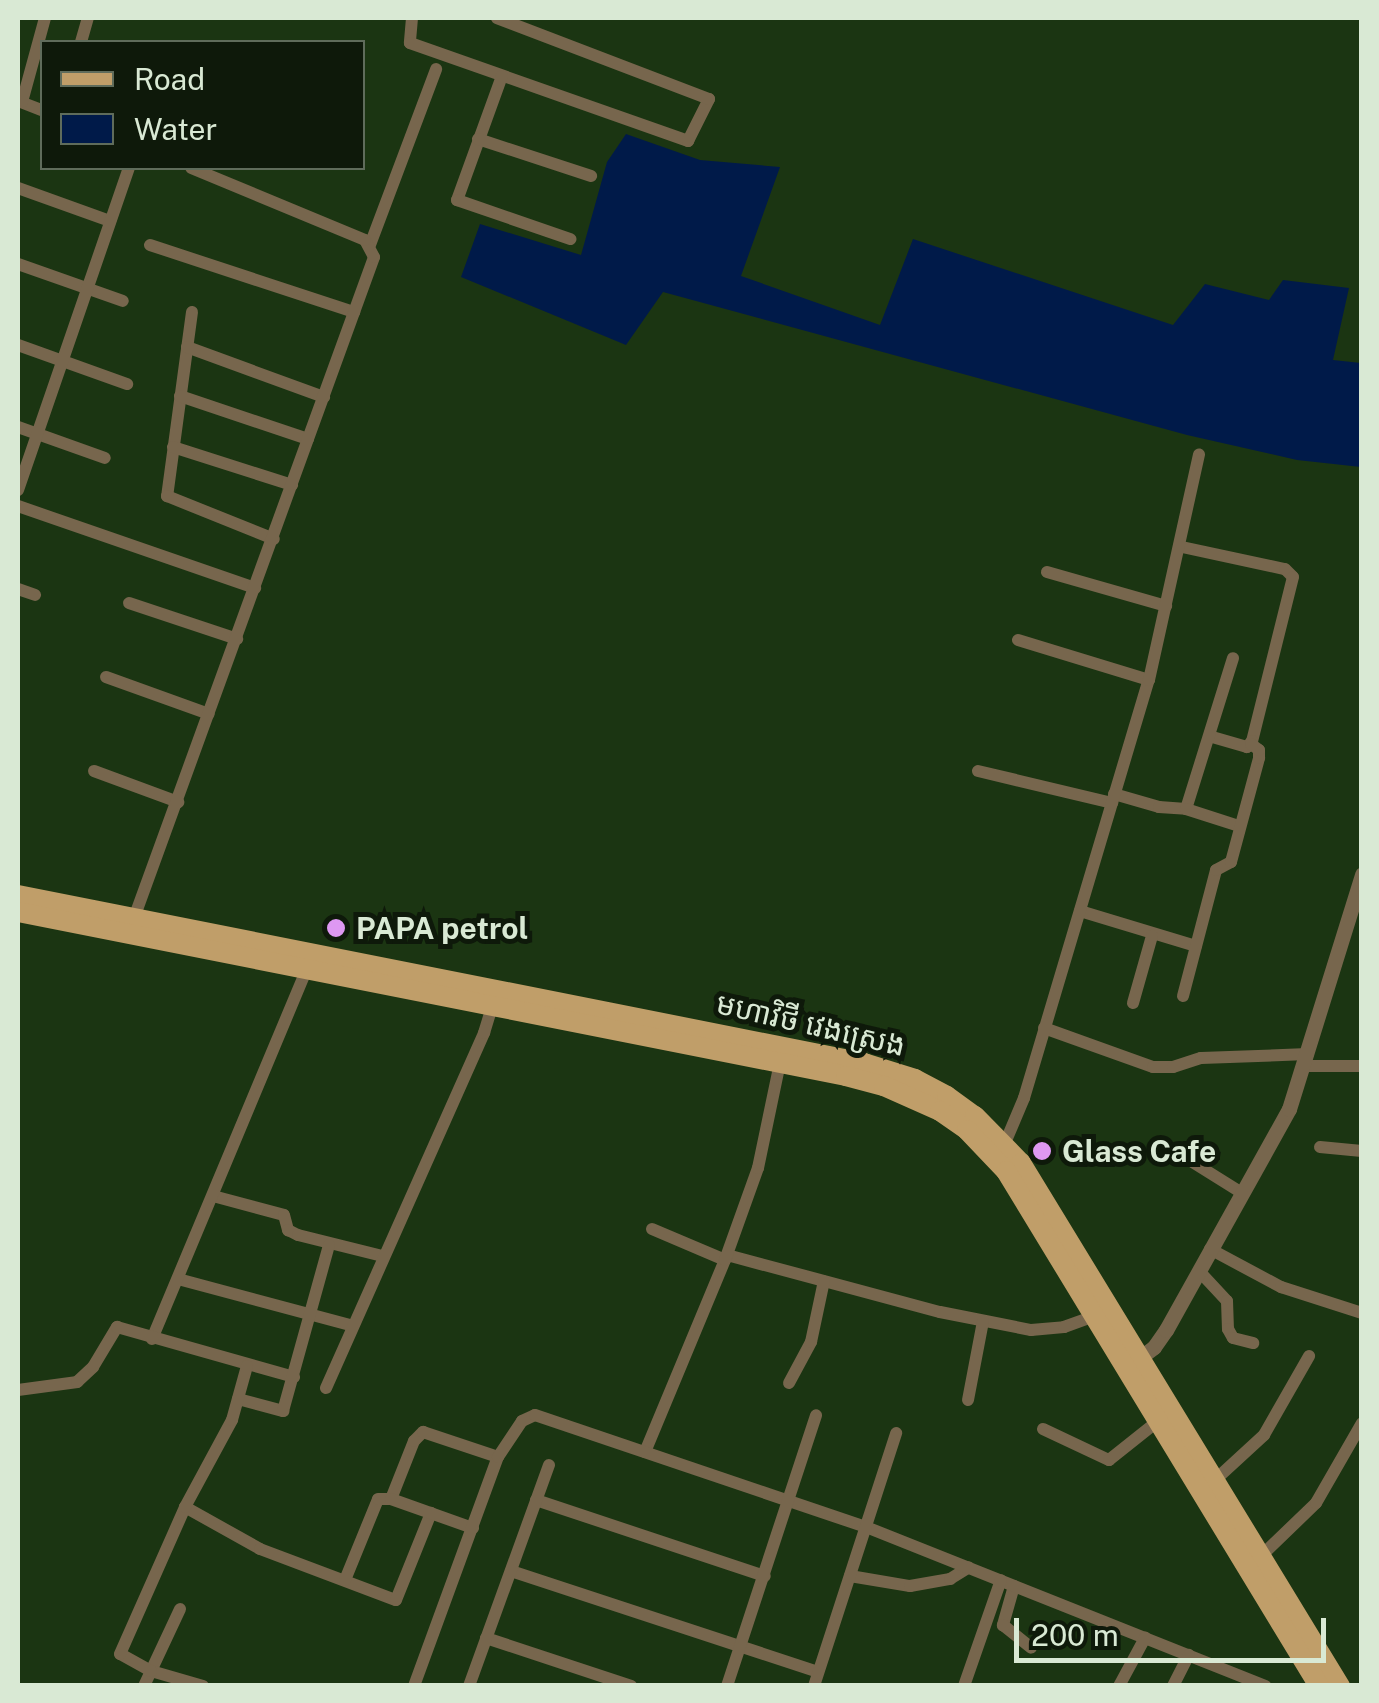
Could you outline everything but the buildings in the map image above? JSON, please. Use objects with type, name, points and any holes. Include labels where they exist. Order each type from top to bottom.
[{"type":"main road","name":"មហាវិថី វេងស្រេង","points":[[25,905],[134,918],[492,1006],[781,1054],[884,1086],[940,1111],[967,1130],[1006,1171],[1094,1316],[1133,1363],[1158,1421],[1319,1686]]},
{"type":"main road","name":"មហាវិថី វេងស្រេង","points":[[25,905],[915,1079],[961,1106],[1005,1143],[1133,1363],[1214,1481],[1340,1686]]},
{"type":"street","points":[[20,102],[45,18]]},
{"type":"street","points":[[412,18],[407,37],[410,43],[688,141],[709,99],[496,18]]},
{"type":"street","points":[[134,918],[274,539],[374,257],[370,245],[436,69]]},
{"type":"street","points":[[502,76],[459,204],[570,239]]},
{"type":"street","points":[[478,139],[591,176]]},
{"type":"street","points":[[18,490],[128,170]]},
{"type":"street","points":[[196,170],[370,245]]},
{"type":"street","points":[[18,188],[110,221]]},
{"type":"street","points":[[150,245],[354,312]]},
{"type":"street","points":[[18,264],[123,301]]},
{"type":"street","points":[[192,312],[166,496],[274,539]]},
{"type":"street","points":[[18,346],[128,384]]},
{"type":"street","points":[[187,347],[324,397]]},
{"type":"street","points":[[180,396],[308,439]]},
{"type":"street","points":[[18,427],[105,458]]},
{"type":"street","points":[[174,446],[292,486]]},
{"type":"street","points":[[1005,1143],[1024,1098],[1149,680],[1182,547],[1199,454]]},
{"type":"street","points":[[18,506],[255,588]]},
{"type":"street","points":[[1182,547],[1292,572],[1251,744]]},
{"type":"street","points":[[1048,572],[1166,606]]},
{"type":"street","points":[[18,589],[34,595]]},
{"type":"street","points":[[129,604],[236,638]]},
{"type":"street","points":[[1018,640],[1149,680]]},
{"type":"street","points":[[1186,809],[1233,658]]},
{"type":"street","points":[[106,676],[210,714]]},
{"type":"street","points":[[1182,996],[1216,870],[1231,862],[1260,753],[1251,744],[1211,737]]},
{"type":"street","points":[[94,771],[178,802]]},
{"type":"street","points":[[978,771],[1158,807],[1186,809],[1239,826]]},
{"type":"street","points":[[1133,1363],[1166,1330],[1288,1109],[1360,884]]},
{"type":"street","points":[[1080,912],[1196,946]]},
{"type":"street","points":[[1133,1002],[1152,936]]},
{"type":"street","points":[[152,1339],[309,961]]},
{"type":"street","points":[[326,1388],[350,1325],[484,1034],[492,1006]]},
{"type":"street","points":[[1044,1028],[1153,1068],[1173,1067],[1202,1058],[1306,1060],[1362,1066]]},
{"type":"street","points":[[645,1452],[726,1257],[758,1168],[781,1054]]},
{"type":"street","points":[[1320,1147],[1362,1151]]},
{"type":"street","points":[[1178,1154],[1242,1193]]},
{"type":"street","points":[[213,1196],[284,1215],[288,1230],[329,1246],[382,1256]]},
{"type":"street","points":[[652,1228],[726,1257],[983,1321],[1046,1330],[1094,1316]]},
{"type":"street","points":[[238,1399],[283,1412],[329,1246]]},
{"type":"street","points":[[1210,1249],[1281,1287],[1362,1313]]},
{"type":"street","points":[[1199,1271],[1227,1301],[1232,1338],[1254,1343]]},
{"type":"street","points":[[178,1278],[350,1325]]},
{"type":"street","points":[[789,1383],[811,1342],[824,1280]]},
{"type":"street","points":[[968,1400],[983,1321]]},
{"type":"street","points":[[18,1390],[78,1382],[93,1367],[117,1327],[294,1377]]},
{"type":"street","points":[[1214,1481],[1264,1435],[1308,1356]]},
{"type":"street","points":[[204,1686],[151,1671],[120,1657],[185,1507],[232,1420],[247,1366]]},
{"type":"street","points":[[414,1686],[498,1457],[522,1421],[536,1414],[866,1527],[1260,1685]]},
{"type":"street","points":[[727,1686],[816,1415]]},
{"type":"street","points":[[1043,1429],[1109,1460],[1158,1421]]},
{"type":"street","points":[[1261,1556],[1316,1503],[1362,1423]]},
{"type":"street","points":[[391,1499],[414,1441],[423,1432],[498,1457]]},
{"type":"street","points":[[511,1571],[740,1646],[816,1679],[896,1433]]},
{"type":"street","points":[[469,1686],[549,1465]]},
{"type":"street","points":[[346,1580],[378,1499],[391,1499],[473,1528]]},
{"type":"street","points":[[536,1500],[764,1576]]},
{"type":"street","points":[[185,1507],[260,1548],[396,1600],[431,1513]]},
{"type":"street","points":[[850,1576],[910,1586],[950,1579],[968,1567]]},
{"type":"street","points":[[1008,1583],[1003,1625],[1031,1648]]},
{"type":"street","points":[[964,1686],[1008,1583]]},
{"type":"street","points":[[144,1686],[180,1609]]},
{"type":"street","points":[[486,1638],[631,1686]]},
{"type":"street","points":[[1119,1686],[1144,1638]]},
{"type":"street","points":[[1173,1686],[1189,1656]]},
{"type":"water","points":[[626,134],[700,160],[780,167],[741,276],[880,325],[913,239],[1173,325],[1205,284],[1269,300],[1283,280],[1349,288],[1333,360],[1361,363],[1361,467],[1297,460],[1187,435],[663,292],[626,345],[461,277],[480,224],[581,255],[607,162]]},
{"type":"place","name":"PAPA petrol","points":[[336,928]]},
{"type":"place","name":"Glass Cafe","points":[[1042,1151]]}]
